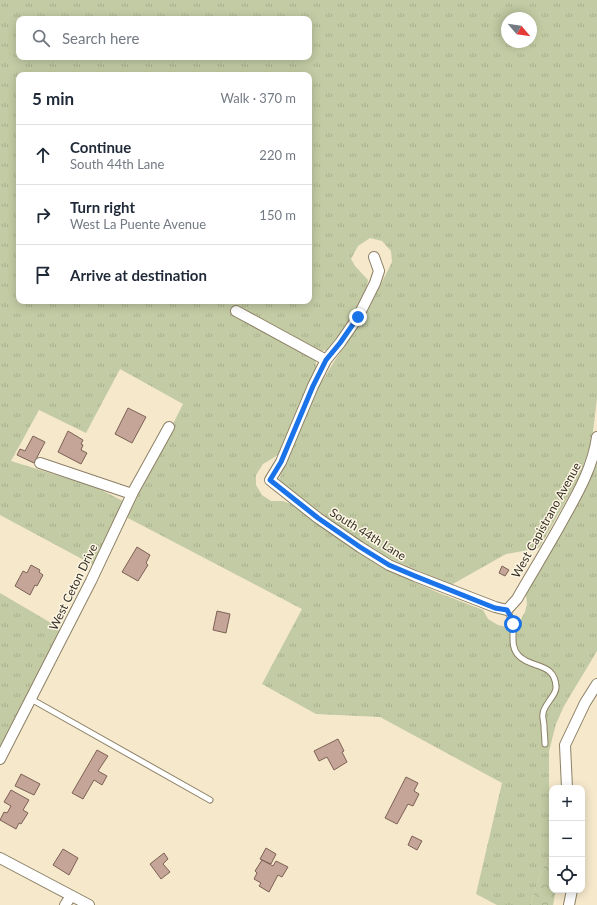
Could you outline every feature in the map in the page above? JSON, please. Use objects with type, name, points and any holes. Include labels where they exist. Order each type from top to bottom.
[{"type":"street","points":[[236,311],[326,360],[358,317],[375,283],[379,271],[374,257]]},
{"type":"street","name":"South 44th Lane","points":[[326,360],[313,386],[281,462],[270,480],[318,518],[389,565],[495,608],[507,610]]},
{"type":"street","name":"West Ceton Drive","points":[[0,759],[92,581],[132,494],[169,427]]},
{"type":"street","name":"West Capistrano Avenue","points":[[507,610],[517,598],[578,492],[591,464],[597,437]]},
{"type":"street","points":[[40,463],[132,494]]},
{"type":"street","points":[[567,785],[565,745],[585,704],[597,684]]},
{"type":"street","points":[[0,858],[89,905]]},
{"type":"street","points":[[569,905],[571,893]]},
{"type":"street","points":[[65,905],[71,896]]},
{"type":"lane","points":[[507,610],[512,619],[513,644],[516,652],[525,661],[548,670],[553,674],[555,680],[556,689],[543,712],[545,744]]},
{"type":"lane","points":[[31,699],[210,800]]},
{"type":"green space","points":[[0,0],[597,0],[597,398],[592,440],[579,478],[539,548],[506,554],[451,585],[387,557],[348,533],[279,479],[319,386],[366,314],[392,262],[391,251],[382,241],[370,238],[358,246],[351,259],[355,266],[368,280],[366,289],[358,307],[328,350],[321,351],[239,306],[234,315],[315,359],[317,368],[299,404],[278,455],[263,464],[256,475],[256,485],[262,495],[271,501],[283,501],[291,504],[347,545],[383,568],[439,593],[483,610],[488,619],[498,625],[507,627],[520,621],[527,604],[527,590],[586,488],[597,459],[597,651],[564,706],[556,724],[549,751],[549,856],[534,892],[531,905],[497,905],[476,894],[502,783],[380,717],[316,714],[262,684],[302,609],[126,517],[183,404],[120,369],[86,433],[39,410],[11,461],[95,487],[123,501],[95,566],[0,515]]},
{"type":"green space","points":[[0,593],[63,630],[0,751]]},
{"type":"green space","points":[[549,856],[549,893],[555,893],[553,905],[531,905],[534,892]]},
{"type":"building","points":[[128,408],[146,417],[132,443],[115,434]]},
{"type":"building","points":[[68,431],[83,440],[81,450],[87,453],[81,464],[58,452]]},
{"type":"building","points":[[33,436],[45,442],[34,463],[17,455],[20,449],[25,451]]},
{"type":"building","points":[[137,547],[150,555],[146,563],[148,565],[138,581],[122,572]]},
{"type":"building","points":[[31,565],[40,570],[39,572],[43,575],[37,586],[35,585],[30,595],[15,586],[23,571],[27,573]]},
{"type":"building","points":[[502,566],[509,570],[505,576],[499,573]]},
{"type":"building","points":[[217,611],[230,614],[226,633],[213,630]]},
{"type":"building","points":[[338,739],[344,751],[342,752],[347,762],[334,770],[327,757],[319,761],[314,751]]},
{"type":"building","points":[[97,750],[108,756],[98,771],[107,776],[102,785],[94,780],[83,799],[72,793]]},
{"type":"building","points":[[21,774],[40,784],[34,795],[15,786]]},
{"type":"building","points":[[406,777],[418,783],[414,791],[419,794],[413,806],[408,804],[397,824],[385,818]]},
{"type":"building","points":[[11,790],[29,800],[23,810],[28,813],[16,829],[0,820],[4,812],[7,813],[11,806],[4,802]]},
{"type":"building","points":[[412,836],[422,841],[417,850],[408,845]]},
{"type":"building","points":[[266,848],[276,854],[271,864],[260,859]]},
{"type":"building","points":[[63,849],[78,858],[69,875],[53,865]]},
{"type":"building","points":[[164,853],[168,859],[163,864],[170,872],[161,879],[150,864]]},
{"type":"building","points":[[262,860],[273,866],[276,861],[288,867],[282,877],[278,875],[269,892],[259,886],[261,883],[254,879],[257,873],[255,871]]},
{"type":"route","points":[[358,317],[326,360],[313,386],[281,462],[270,480],[318,518],[389,565],[495,608],[507,610],[513,624]]}]
